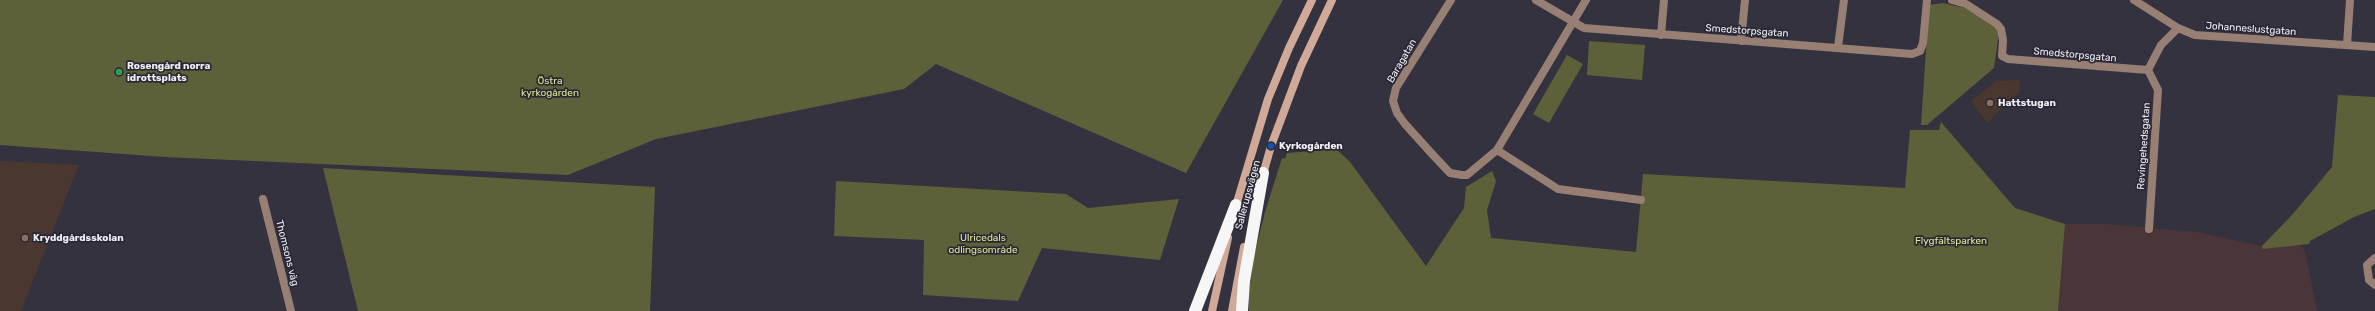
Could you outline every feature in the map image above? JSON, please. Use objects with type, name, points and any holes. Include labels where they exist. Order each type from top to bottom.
[{"type":"highway","points":[[1242,311],[1244,281],[1263,173]]},
{"type":"highway","points":[[1195,311],[1219,245],[1236,205]]},
{"type":"main road","name":"Sallerupsvägen","points":[[1212,311],[1236,205],[1268,99],[1289,48],[1312,0]]},
{"type":"main road","name":"Sallerupsvägen","points":[[1232,311],[1238,273],[1263,173],[1301,66],[1331,0]]},
{"type":"street","name":"Baragatan","points":[[1451,0],[1396,88],[1393,101],[1397,113],[1404,124],[1450,173],[1467,175],[1497,150]]},
{"type":"street","points":[[1536,0],[1573,22]]},
{"type":"street","points":[[1586,0],[1497,150],[1558,188],[1641,200]]},
{"type":"street","points":[[1661,35],[1664,0]]},
{"type":"street","points":[[1741,41],[1745,0]]},
{"type":"street","points":[[1838,47],[1844,0]]},
{"type":"street","name":"Smedstorpsgatan","points":[[1573,22],[1584,28],[1912,54],[1920,51],[1928,0]]},
{"type":"street","name":"Smedstorpsgatan","points":[[1952,0],[1966,4],[1997,24],[2001,29],[2003,40],[2002,56],[2008,59],[2148,70]]},
{"type":"street","name":"Johanneslustgatan","points":[[2134,0],[2178,28],[2196,35],[2375,47]]},
{"type":"street","points":[[2347,45],[2350,0]]},
{"type":"street","points":[[2148,70],[2161,45],[2178,28]]},
{"type":"street","name":"Revingehedsgatan","points":[[2148,70],[2158,90],[2149,229]]},
{"type":"street","name":"Thomsons väg","points":[[263,199],[291,311]]},
{"type":"street","points":[[2375,258],[2367,265],[2369,280],[2375,285]]},
{"type":"shaded area","name":"Hattstugan","points":[[2019,80],[2020,91],[1987,123],[1971,101],[1996,81]]},
{"type":"shaded area","name":"Kryddgårdsskolan","points":[[0,161],[79,165],[21,311],[0,311]]},
{"type":"shaded area","points":[[2065,224],[2105,224],[2196,232],[2262,246],[2263,249],[2299,244],[2305,251],[2317,311],[2058,311]]},
{"type":"green space","name":"Östra kyrkogården","points":[[0,0],[1283,0],[1186,173],[936,64],[904,89],[656,139],[568,175],[165,157],[0,145]]},
{"type":"green space","points":[[1943,3],[1965,8],[1996,26],[1999,32],[1994,68],[1927,125],[1921,125],[1929,5]]},
{"type":"green space","points":[[1589,41],[1645,45],[1642,80],[1587,75]]},
{"type":"green space","points":[[1567,55],[1583,64],[1549,123],[1533,114]]},
{"type":"green space","points":[[2338,95],[2375,97],[2375,209],[2354,217],[2310,241],[2309,244],[2263,249],[2262,246],[2292,215],[2332,167]]},
{"type":"green space","name":"Flygfältsparken","points":[[1941,122],[2015,208],[2065,224],[2058,311],[1249,311],[1249,291],[1254,256],[1265,212],[1282,158],[1285,159],[1287,153],[1327,150],[1333,146],[1350,162],[1426,266],[1464,208],[1466,187],[1492,171],[1496,181],[1487,210],[1491,238],[1636,252],[1643,174],[1905,188],[1910,130],[1939,130]]},
{"type":"green space","points":[[323,168],[655,187],[650,311],[358,311]]},
{"type":"green space","name":"Ulricedals odlingsområde","points":[[836,181],[1066,194],[1088,208],[1179,199],[1160,260],[1042,248],[1018,301],[923,295],[924,240],[834,236]]},
{"type":"place","name":"Rosengård norra idrottsplats","points":[[119,72]]},
{"type":"place","name":"Hattstugan","points":[[1990,103]]},
{"type":"place","name":"Kyrkogården","points":[[1271,146]]},
{"type":"place","name":"Kryddgårdsskolan","points":[[25,238]]}]
